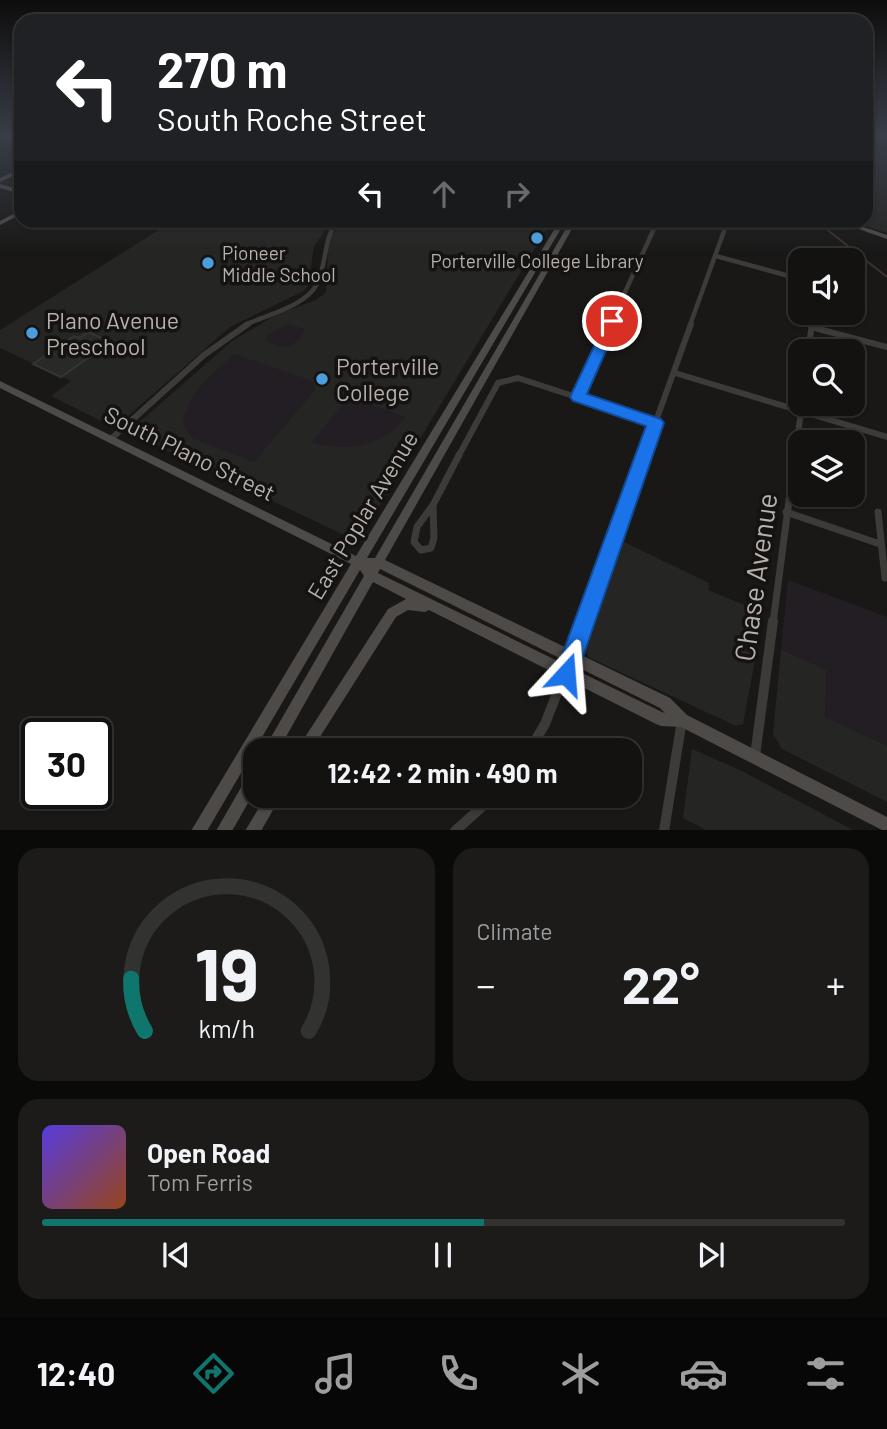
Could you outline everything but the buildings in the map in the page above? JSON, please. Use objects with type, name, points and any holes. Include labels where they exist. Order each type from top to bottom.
[{"type":"main road","name":"East Poplar Avenue","points":[[199,830],[558,228]]},
{"type":"main road","name":"East Poplar Avenue","points":[[278,738],[568,228]]},
{"type":"main road","points":[[860,228],[887,237]]},
{"type":"main road","name":"South Plano Street","points":[[0,384],[360,563],[372,576],[440,610],[569,666]]},
{"type":"main road","name":"South Plano Street","points":[[360,563],[379,563],[661,719],[682,720],[887,825]]},
{"type":"main road","points":[[312,738],[396,609],[417,604],[440,610]]},
{"type":"main road","points":[[224,830],[243,797]]},
{"type":"main road","points":[[253,830],[266,808]]},
{"type":"street","points":[[111,439],[221,341],[257,318],[312,291],[320,276],[325,238],[332,228]]},
{"type":"street","points":[[578,397],[654,228]]},
{"type":"street","points":[[537,738],[569,666],[725,228]]},
{"type":"street","points":[[716,256],[788,276]]},
{"type":"street","points":[[810,339],[811,327],[887,347]]},
{"type":"street","points":[[675,373],[788,403]]},
{"type":"street","points":[[433,505],[434,538],[431,548],[421,550],[415,545],[414,534],[433,505],[498,383],[518,378],[656,423]]},
{"type":"street","name":"Chase Avenue","points":[[755,756],[800,416]]},
{"type":"street","points":[[827,416],[887,437]]},
{"type":"street","points":[[786,512],[880,544]]},
{"type":"street","points":[[878,512],[885,578]]},
{"type":"street","points":[[664,830],[682,720]]},
{"type":"street","points":[[457,830],[481,808]]},
{"type":"shaded area","points":[[873,175],[887,175],[887,233],[871,228]]},
{"type":"shaded area","points":[[162,228],[327,228],[314,246],[308,286],[304,291],[230,327],[120,423],[111,426],[51,396],[71,381],[0,348],[0,330]]},
{"type":"shaded area","name":"Porterville College","points":[[338,228],[547,228],[364,532],[346,536],[128,432],[232,341],[276,315],[316,300],[326,292],[328,246]]},
{"type":"shaded area","points":[[287,324],[305,329],[300,339],[287,348],[265,341],[267,336]]},
{"type":"shaded area","points":[[234,354],[313,381],[315,390],[254,462],[192,438],[183,425],[185,413],[195,394]]},
{"type":"shaded area","points":[[353,398],[406,417],[386,435],[364,445],[338,447],[312,442],[346,400]]},
{"type":"shaded area","points":[[624,542],[709,583],[708,590],[764,613],[743,724],[736,726],[588,657],[586,651]]},
{"type":"shaded area","points":[[788,580],[887,617],[887,745],[825,717],[827,670],[781,649]]},
{"type":"shaded area","points":[[781,649],[827,670],[825,717],[887,745],[887,802],[782,749],[773,734]]},
{"type":"shaded area","points":[[692,749],[740,770],[853,830],[706,830],[683,818]]},
{"type":"waterway","points":[[825,228],[887,277]]},
{"type":"place","name":"Porterville College Library","points":[[537,238]]},
{"type":"place","name":"Pioneer Middle School","points":[[208,263]]},
{"type":"place","name":"Plano Avenue Preschool","points":[[32,333]]},
{"type":"place","name":"Porterville College","points":[[322,379]]},
{"type":"route","points":[[566,674],[656,423],[578,397],[612,321]]}]
